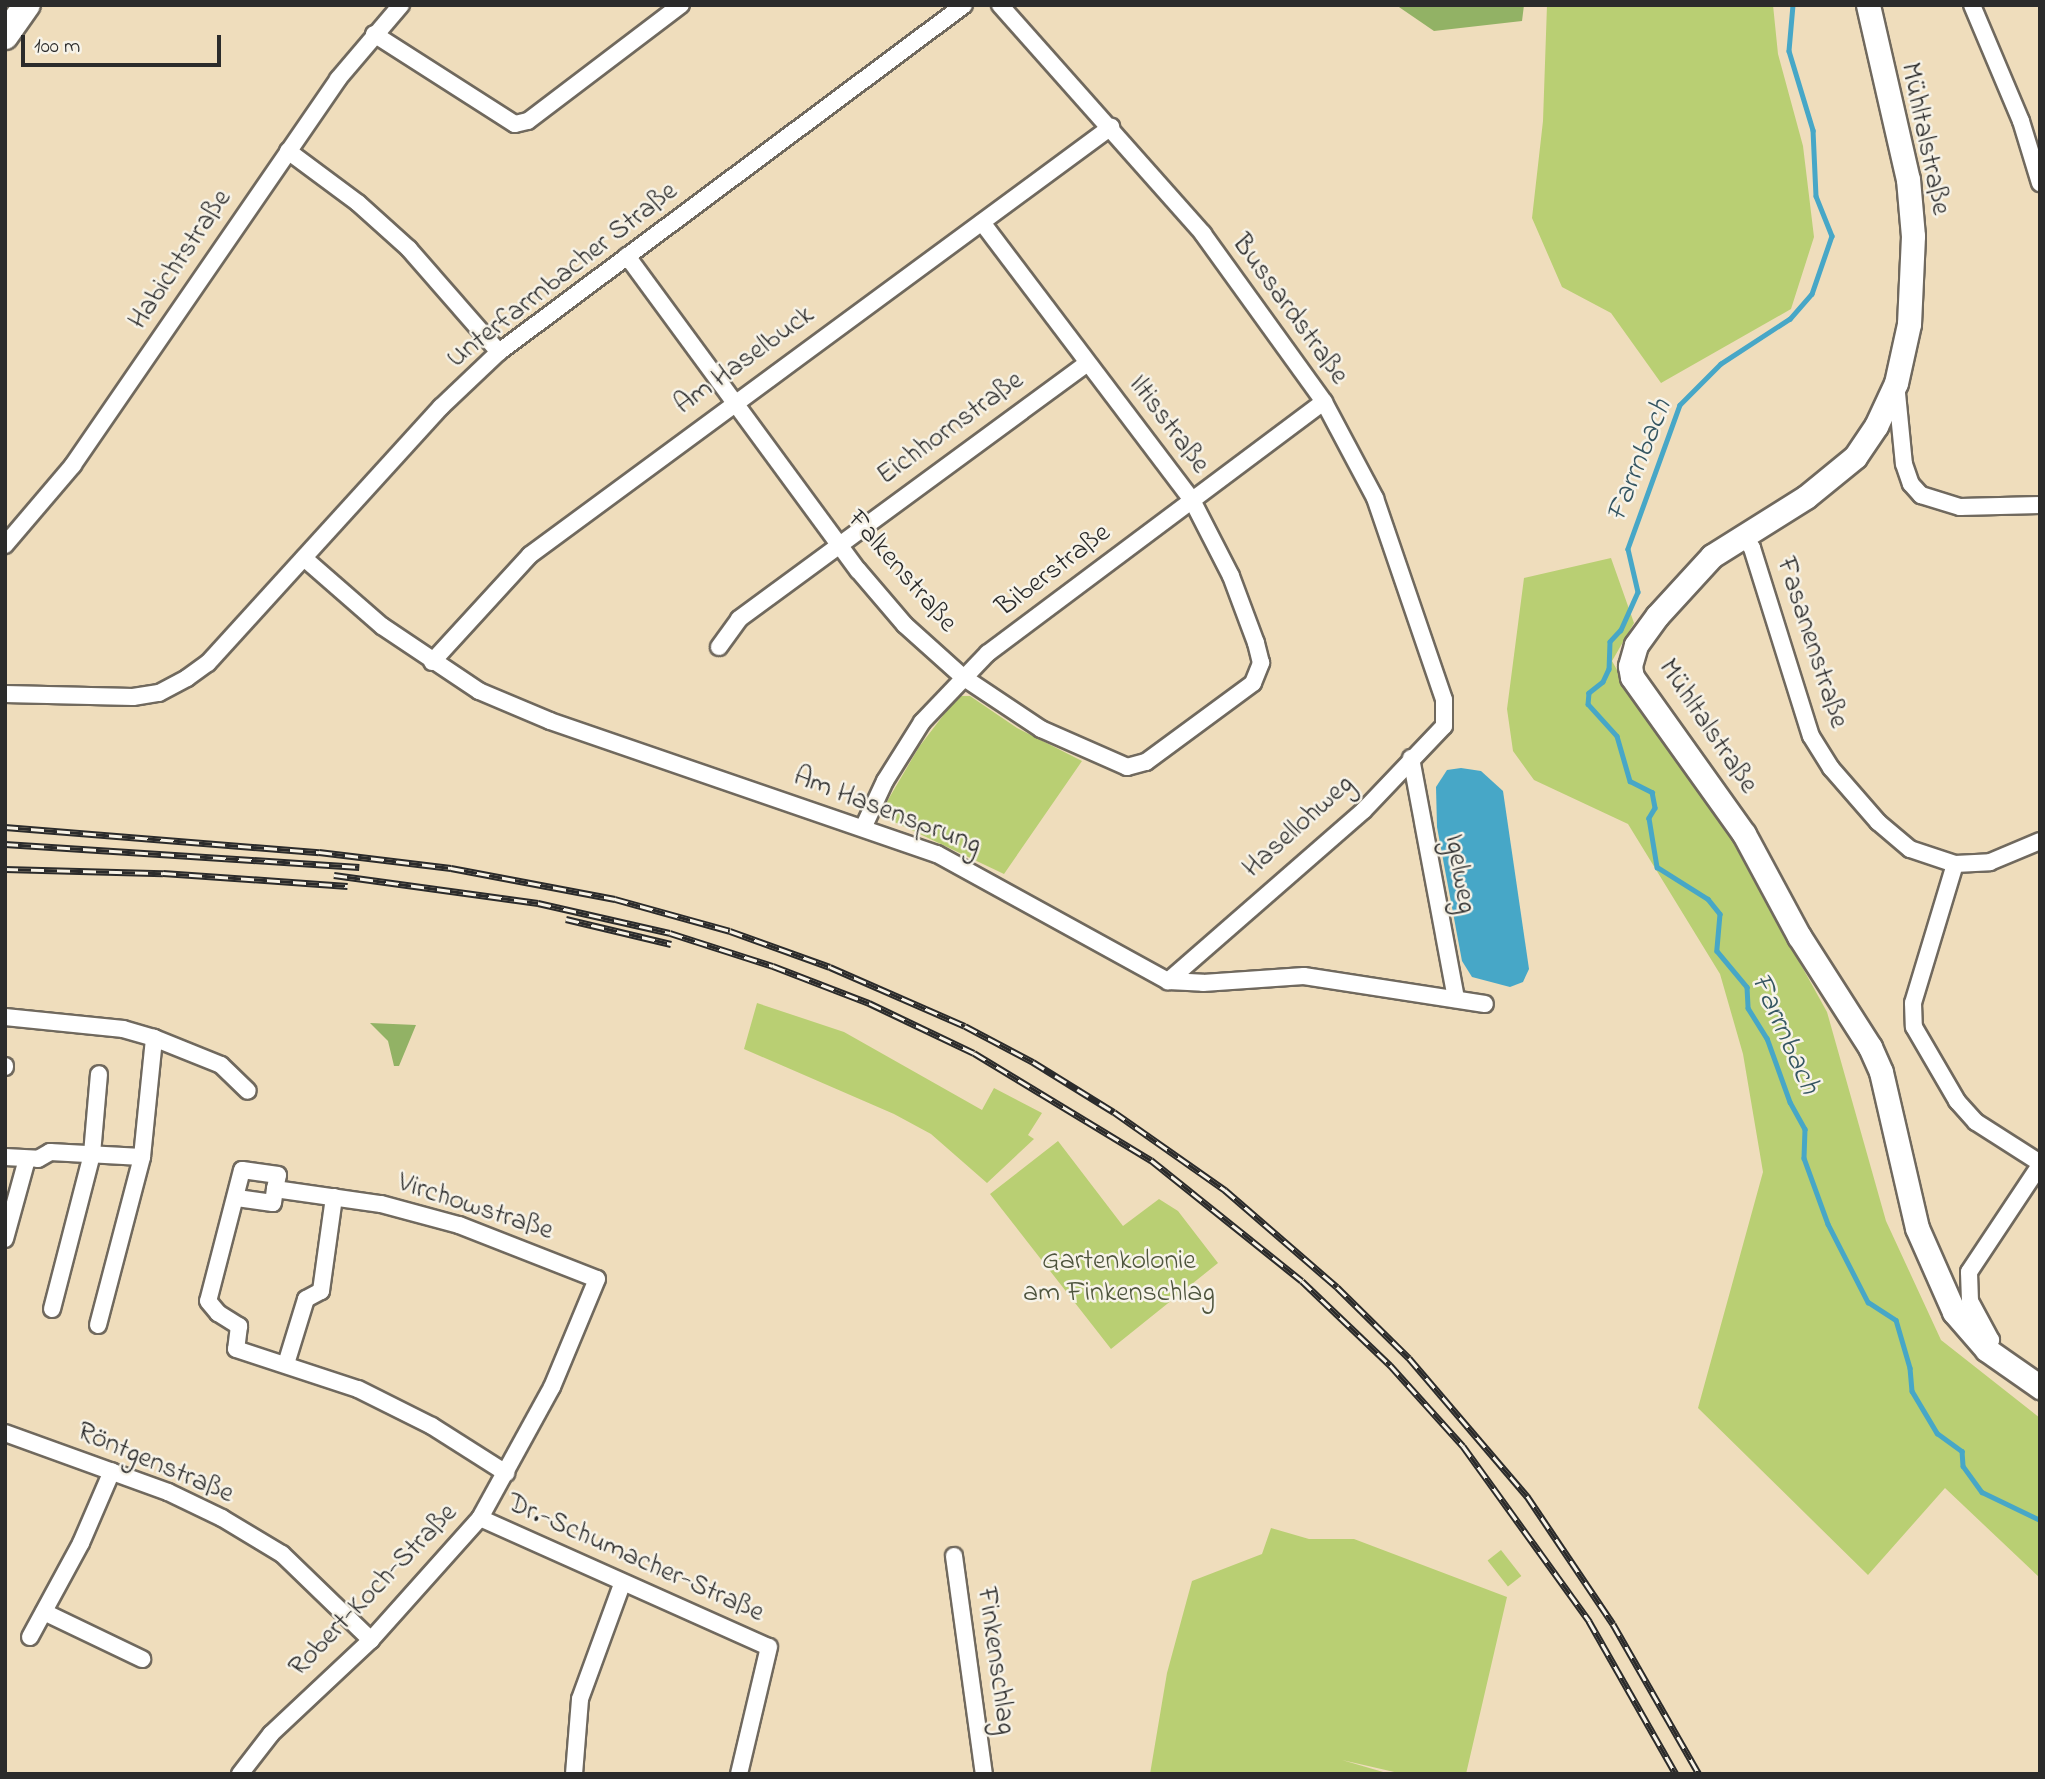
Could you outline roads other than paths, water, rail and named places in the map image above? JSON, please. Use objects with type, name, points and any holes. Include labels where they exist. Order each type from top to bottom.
[{"type":"main road","points":[[5,36],[27,5]]},
{"type":"street","name":"Habichtstraße","points":[[5,545],[73,465],[288,151],[374,34],[401,5]]},
{"type":"street","points":[[374,34],[514,124],[528,121],[681,5]]},
{"type":"street","name":"Unterfarrnbacher Straße","points":[[5,694],[133,697],[178,685],[208,663],[441,407],[499,352],[964,5]]},
{"type":"street","name":"Bussardstraße","points":[[1000,5],[1111,127],[1203,234],[1324,402],[1375,498],[1444,700]]},
{"type":"street","name":"Mühltalstraße","points":[[1868,5],[1908,179],[1913,236],[1909,324],[1896,383],[1876,426],[1849,463],[1806,497],[1712,556],[1657,616],[1636,645],[1632,677],[1744,834],[1799,936],[1858,1025],[1881,1072],[1910,1201],[1931,1265],[1954,1311],[1987,1350],[2040,1387]]},
{"type":"street","points":[[1972,5],[2021,121],[2040,183]]},
{"type":"street","name":"Am Haselbuck","points":[[432,662],[530,555],[732,402],[1111,127]]},
{"type":"street","points":[[288,151],[358,203],[409,249],[499,352]]},
{"type":"street","name":"Iltisstraße","points":[[982,222],[1192,500],[1231,576],[1256,643],[1261,663],[1253,683]]},
{"type":"street","name":"Falkenstraße","points":[[627,256],[732,402],[839,543],[905,625],[963,677],[1041,729],[1127,767],[1146,762],[1253,683]]},
{"type":"street","name":"Eichhornstraße","points":[[719,647],[740,619],[839,543],[1087,363]]},
{"type":"street","points":[[1896,383],[1904,464],[1911,484],[1921,495],[1960,507],[2040,505]]},
{"type":"street","name":"Biberstraße","points":[[864,826],[885,781],[922,722],[988,653],[1324,402]]},
{"type":"street","name":"Fasanenstraße","points":[[1743,535],[1752,548],[1802,715],[1825,760],[1895,837],[1925,856],[1955,864],[1990,862],[2038,848]]},
{"type":"street","name":"Am Hasensprung","points":[[304,558],[382,626],[432,662],[480,691],[550,721],[864,826],[996,884],[1168,981],[1203,983],[1304,976],[1485,1004]]},
{"type":"street","name":"Hasellohweg","points":[[1168,981],[1363,811],[1444,726],[1444,700]]},
{"type":"street","name":"Igelweg","points":[[1411,758],[1456,999]]},
{"type":"street","points":[[1955,864],[1913,1003],[1914,1027],[1956,1101],[1976,1122],[2040,1164],[1969,1272],[1970,1301],[1991,1340],[1987,1350]]},
{"type":"street","points":[[5,1017],[123,1029],[154,1038],[221,1065],[248,1091]]},
{"type":"street","points":[[97,1325],[142,1157],[154,1038]]},
{"type":"street","points":[[52,1309],[92,1154],[99,1074]]},
{"type":"street","points":[[5,1157],[38,1160],[50,1152],[142,1157]]},
{"type":"street","points":[[5,1239],[27,1159]]},
{"type":"street","points":[[237,1198],[273,1203],[278,1175],[242,1170],[237,1198],[208,1301],[218,1313],[239,1325],[236,1349],[358,1389],[401,1410],[506,1473]]},
{"type":"street","name":"Virchowstraße","points":[[275,1189],[334,1197],[459,1225],[597,1279]]},
{"type":"street","points":[[286,1364],[306,1299],[321,1291],[334,1197]]},
{"type":"street","name":"Robert-Koch-Straße","points":[[241,1774],[271,1734],[371,1640],[481,1518],[552,1387],[597,1279]]},
{"type":"street","name":"Röntgenstraße","points":[[5,1433],[178,1497],[282,1554],[371,1640]]},
{"type":"street","points":[[30,1637],[112,1471]]},
{"type":"street","name":"Dr.-Schumacher-Straße","points":[[481,1518],[622,1584],[769,1647],[739,1774]]},
{"type":"street","name":"Finkenschlag","points":[[954,1556],[984,1774]]},
{"type":"street","points":[[574,1774],[580,1699],[622,1584]]},
{"type":"street","points":[[44,1612],[142,1659]]},
{"type":"water","points":[[1461,768],[1481,771],[1503,791],[1529,969],[1523,982],[1510,987],[1472,977],[1462,961],[1437,827],[1436,787],[1447,770]]},
{"type":"waterway","name":"Farrnbach","points":[[1793,5],[1789,51],[1813,130],[1816,196],[1832,236],[1812,294],[1790,319],[1721,364],[1680,405],[1628,549],[1638,592],[1621,630],[1610,642],[1609,669],[1603,682],[1589,693],[1588,704],[1617,736],[1630,781],[1652,792],[1655,808],[1649,818],[1657,867],[1708,899],[1720,914],[1717,951],[1747,987],[1748,1008],[1767,1038],[1790,1102],[1805,1129],[1804,1158],[1828,1224],[1868,1302],[1896,1320],[1910,1368],[1912,1391],[1937,1433],[1962,1451],[1963,1466],[1982,1492],[2040,1520]]},
{"type":"railway","points":[[5,827],[319,852],[451,868],[615,899],[730,931],[830,967],[965,1026],[1033,1062],[1114,1112],[1225,1190],[1337,1287],[1409,1358],[1527,1496],[1613,1624],[1699,1774]]},
{"type":"railway","points":[[5,844],[359,867]]},
{"type":"railway","points":[[5,869],[163,873],[348,886]]},
{"type":"railway","points":[[334,875],[538,903],[670,933],[773,966],[869,1003],[974,1053],[1151,1160],[1302,1281],[1390,1365],[1463,1446],[1589,1621],[1676,1774]]},
{"type":"railway","points":[[566,919],[671,944]]},
{"type":"park label","name":"Gartenkolonie am Finkenschlag","points":[[1119,1278]]}]
